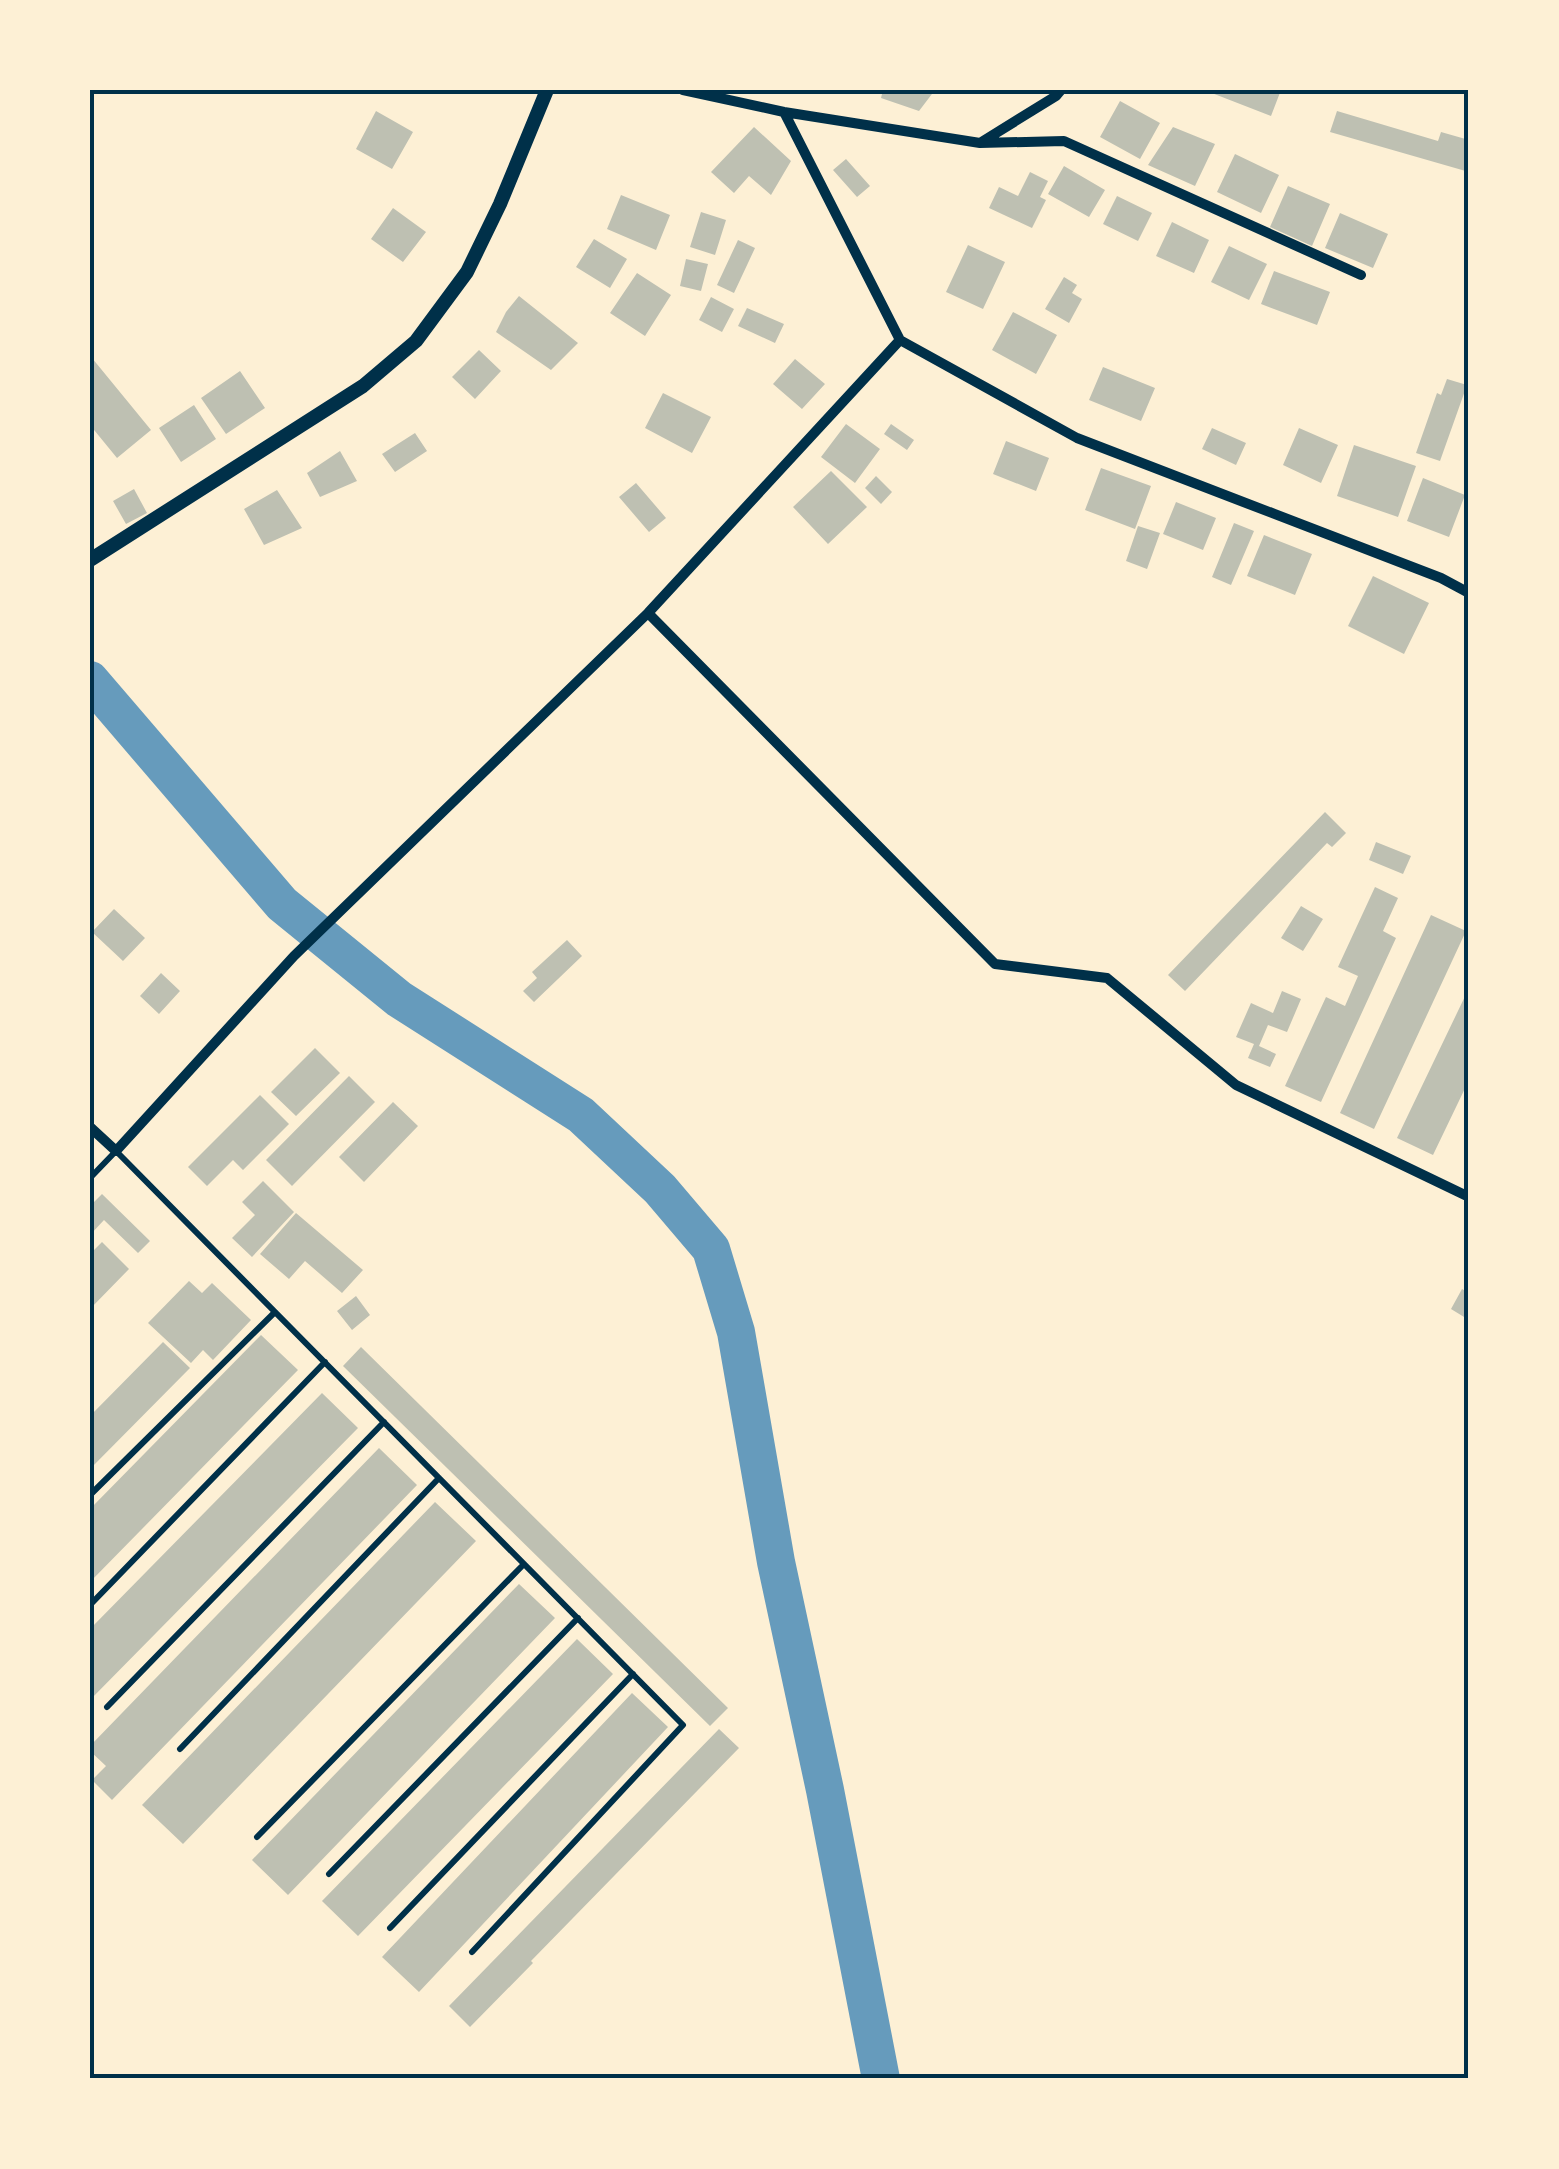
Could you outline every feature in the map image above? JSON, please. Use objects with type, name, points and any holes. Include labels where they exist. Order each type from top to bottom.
[{"type":"street","points":[[93,552],[364,386],[416,341],[468,272],[547,90]]},
{"type":"street","points":[[683,90],[784,112],[980,143],[1064,141],[1362,275]]},
{"type":"street","points":[[980,143],[1062,90]]},
{"type":"street","points":[[784,112],[900,340],[1078,438],[1440,578],[1469,593]]},
{"type":"street","points":[[90,1127],[116,1151],[353,896],[648,612],[900,340]]},
{"type":"street","points":[[648,612],[995,964],[1107,978],[1236,1085],[1469,1197]]},
{"type":"lane","points":[[90,1178],[116,1151],[683,1725],[472,1952]]},
{"type":"lane","points":[[90,1494],[275,1312]]},
{"type":"lane","points":[[90,1605],[325,1362]]},
{"type":"lane","points":[[106,1707],[384,1422]]},
{"type":"lane","points":[[180,1749],[439,1478]]},
{"type":"lane","points":[[257,1836],[524,1564]]},
{"type":"lane","points":[[330,1874],[578,1618]]},
{"type":"lane","points":[[390,1928],[633,1674]]},
{"type":"building","points":[[883,90],[935,90],[919,111],[881,98]]},
{"type":"building","points":[[1204,90],[1281,90],[1271,116]]},
{"type":"building","points":[[1120,101],[1160,123],[1140,159],[1100,137]]},
{"type":"building","points":[[376,111],[413,132],[392,169],[356,149]]},
{"type":"building","points":[[1337,111],[1438,141],[1441,132],[1469,140],[1469,172],[1330,132]]},
{"type":"building","points":[[754,127],[791,161],[771,195],[749,176],[734,193],[711,172]]},
{"type":"building","points":[[1173,127],[1215,144],[1195,186],[1148,165]]},
{"type":"building","points":[[1235,154],[1279,175],[1261,213],[1217,192]]},
{"type":"building","points":[[846,159],[870,186],[857,197],[833,170]]},
{"type":"building","points":[[1064,166],[1105,190],[1089,217],[1048,194]]},
{"type":"building","points":[[1030,172],[1048,181],[1040,197],[1046,200],[1032,228],[989,208],[999,187],[1018,196]]},
{"type":"building","points":[[1288,186],[1330,204],[1312,246],[1270,227]]},
{"type":"building","points":[[621,195],[670,215],[656,250],[607,229]]},
{"type":"building","points":[[1117,196],[1152,213],[1138,241],[1103,224]]},
{"type":"building","points":[[393,208],[426,232],[403,262],[371,239]]},
{"type":"building","points":[[701,212],[726,220],[715,255],[690,247]]},
{"type":"building","points":[[1340,213],[1388,234],[1373,268],[1325,248]]},
{"type":"building","points":[[1172,222],[1209,240],[1194,273],[1156,256]]},
{"type":"building","points":[[594,239],[627,259],[610,288],[576,267]]},
{"type":"building","points":[[738,240],[755,248],[734,293],[717,285]]},
{"type":"building","points":[[968,245],[1005,262],[983,309],[946,292]]},
{"type":"building","points":[[1229,246],[1267,264],[1249,300],[1211,282]]},
{"type":"building","points":[[686,259],[708,264],[701,291],[680,286]]},
{"type":"building","points":[[1274,271],[1330,292],[1317,325],[1261,304]]},
{"type":"building","points":[[637,273],[671,295],[645,336],[610,313]]},
{"type":"building","points":[[1064,277],[1077,285],[1072,293],[1082,299],[1069,323],[1045,309]]},
{"type":"building","points":[[519,296],[578,343],[551,370],[496,332]]},
{"type":"building","points":[[711,297],[734,309],[722,332],[699,320]]},
{"type":"building","points":[[747,308],[784,324],[775,343],[738,326]]},
{"type":"building","points":[[1013,312],[1057,335],[1036,374],[992,350]]},
{"type":"building","points":[[479,350],[501,371],[475,399],[452,377]]},
{"type":"building","points":[[92,358],[151,430],[117,458],[90,425]]},
{"type":"building","points":[[795,359],[825,384],[802,409],[773,384]]},
{"type":"building","points":[[1103,367],[1155,388],[1141,421],[1089,400]]},
{"type":"building","points":[[240,371],[265,408],[226,434],[201,398]]},
{"type":"building","points":[[1447,379],[1467,385],[1440,461],[1416,453],[1437,393],[1441,395]]},
{"type":"building","points":[[663,393],[711,417],[692,453],[645,428]]},
{"type":"building","points":[[194,405],[216,439],[181,462],[159,428]]},
{"type":"building","points":[[846,424],[880,449],[855,483],[821,457]]},
{"type":"building","points":[[891,424],[914,440],[907,450],[884,434]]},
{"type":"building","points":[[1212,428],[1246,443],[1236,465],[1202,449]]},
{"type":"building","points":[[1299,428],[1338,445],[1321,483],[1283,465]]},
{"type":"building","points":[[415,433],[427,451],[395,472],[382,454]]},
{"type":"building","points":[[1006,441],[1049,458],[1036,491],[993,474]]},
{"type":"building","points":[[1354,445],[1416,466],[1398,517],[1337,496]]},
{"type":"building","points":[[340,451],[357,481],[320,497],[307,473]]},
{"type":"building","points":[[1101,468],[1151,486],[1135,529],[1085,510]]},
{"type":"building","points":[[831,471],[867,507],[828,544],[793,507]]},
{"type":"building","points":[[876,476],[892,492],[881,504],[865,488]]},
{"type":"building","points":[[1423,478],[1465,495],[1449,537],[1407,521]]},
{"type":"building","points":[[636,483],[666,518],[649,532],[619,497]]},
{"type":"building","points":[[134,489],[147,513],[126,524],[113,501]]},
{"type":"building","points":[[277,490],[302,528],[264,545],[244,509]]},
{"type":"building","points":[[1176,502],[1216,518],[1203,550],[1163,534]]},
{"type":"building","points":[[1234,523],[1254,531],[1231,585],[1212,577]]},
{"type":"building","points":[[1138,526],[1160,533],[1147,569],[1126,561]]},
{"type":"building","points":[[1264,535],[1312,554],[1295,595],[1247,576]]},
{"type":"building","points":[[1373,576],[1429,603],[1404,654],[1348,626]]},
{"type":"building","points":[[1325,812],[1346,833],[1332,847],[1327,843],[1185,991],[1168,975]]},
{"type":"building","points":[[1376,842],[1411,856],[1403,874],[1369,860]]},
{"type":"building","points":[[1375,887],[1398,898],[1383,931],[1396,938],[1321,1102],[1285,1086],[1326,997],[1345,1006],[1358,976],[1338,967]]},
{"type":"building","points":[[1301,906],[1323,919],[1303,951],[1281,938]]},
{"type":"building","points":[[114,909],[145,938],[123,961],[92,932]]},
{"type":"building","points":[[1431,915],[1466,931],[1374,1129],[1340,1113]]},
{"type":"building","points":[[567,940],[582,956],[534,1002],[523,991],[537,978],[532,972]]},
{"type":"building","points":[[161,973],[180,991],[159,1014],[140,996]]},
{"type":"building","points":[[1469,988],[1469,1080],[1433,1155],[1397,1138]]},
{"type":"building","points":[[1282,991],[1301,999],[1287,1032],[1268,1025],[1259,1046],[1276,1054],[1270,1067],[1248,1058],[1254,1044],[1236,1037],[1251,1003],[1273,1013]]},
{"type":"building","points":[[315,1048],[340,1073],[296,1116],[271,1092]]},
{"type":"building","points":[[349,1076],[375,1102],[292,1186],[266,1160]]},
{"type":"building","points":[[260,1095],[289,1124],[243,1170],[233,1160],[207,1186],[188,1167]]},
{"type":"building","points":[[393,1102],[418,1126],[364,1182],[339,1157]]},
{"type":"building","points":[[263,1181],[294,1212],[252,1257],[232,1238],[255,1215],[242,1202]]},
{"type":"building","points":[[102,1194],[150,1241],[138,1253],[104,1220],[90,1235],[90,1206]]},
{"type":"building","points":[[296,1213],[363,1270],[342,1293],[305,1261],[289,1279],[260,1254]]},
{"type":"building","points":[[102,1242],[129,1269],[90,1309],[90,1254]]},
{"type":"building","points":[[189,1281],[202,1293],[212,1283],[251,1320],[213,1360],[203,1350],[191,1363],[148,1323]]},
{"type":"building","points":[[1462,1289],[1469,1293],[1469,1320],[1451,1309]]},
{"type":"building","points":[[356,1296],[370,1315],[352,1330],[337,1311]]},
{"type":"building","points":[[261,1335],[298,1370],[90,1582],[90,1509]]},
{"type":"building","points":[[163,1342],[190,1368],[90,1469],[90,1416]]},
{"type":"building","points":[[361,1347],[728,1708],[710,1726],[343,1366]]},
{"type":"building","points":[[322,1393],[358,1428],[90,1700],[90,1629]]},
{"type":"building","points":[[379,1448],[417,1485],[112,1800],[92,1780],[106,1766],[90,1751],[90,1746]]},
{"type":"building","points":[[435,1502],[476,1541],[183,1844],[142,1805]]},
{"type":"building","points":[[519,1584],[555,1618],[288,1895],[252,1860]]},
{"type":"building","points":[[577,1639],[613,1674],[358,1936],[322,1901]]},
{"type":"building","points":[[632,1693],[668,1727],[419,1992],[382,1957]]},
{"type":"building","points":[[719,1729],[739,1748],[470,2027],[449,2006]]},
{"type":"waterway","points":[[90,680],[282,904],[399,999],[581,1115],[660,1189],[711,1249],[736,1332],[776,1562],[881,2079]]}]
